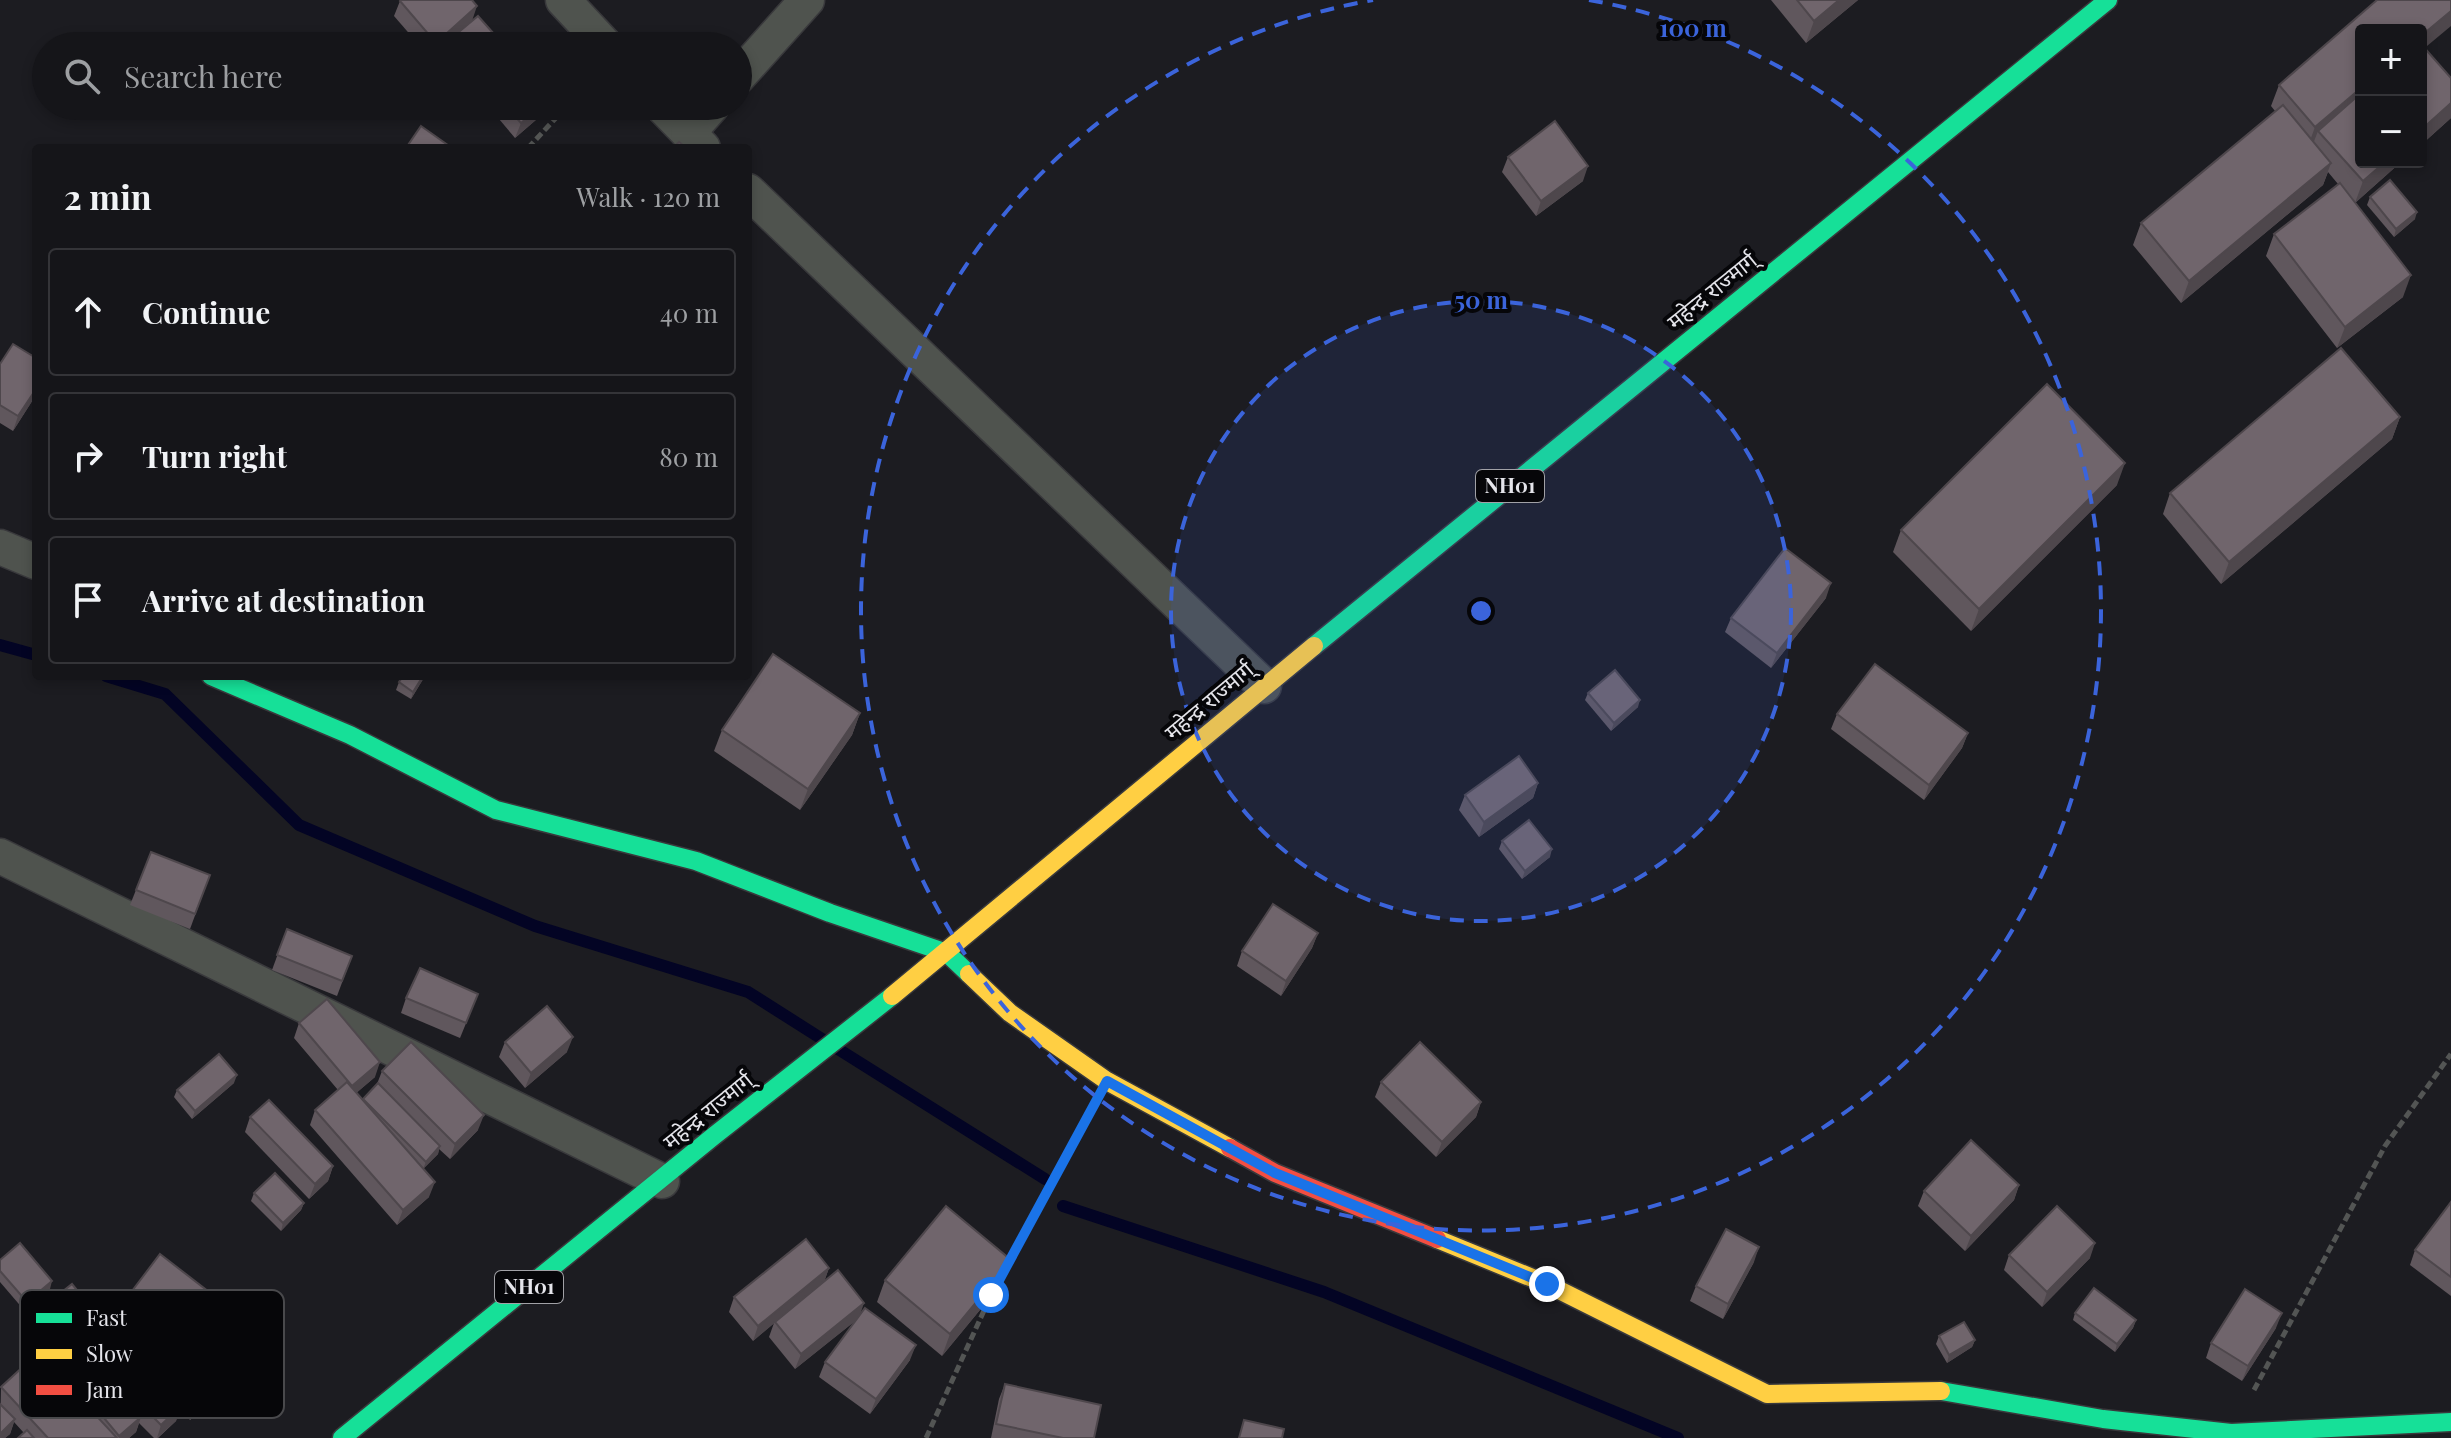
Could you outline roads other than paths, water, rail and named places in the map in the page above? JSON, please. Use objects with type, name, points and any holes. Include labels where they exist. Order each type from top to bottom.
[{"type":"main road","name":"महेन्द्र राज्मार्ग्","points":[[342,1438],[715,1135],[947,953],[1264,686],[2108,0]]},
{"type":"main road","points":[[220,680],[350,735],[496,810],[696,861],[830,913],[947,953],[1010,1013],[1107,1081],[1275,1173],[1547,1284],[1767,1394],[1938,1390],[2103,1419],[2231,1433],[2451,1422]]},
{"type":"street","points":[[563,0],[593,32]]},
{"type":"street","points":[[752,61],[807,0]]},
{"type":"street","points":[[676,120],[696,141],[706,120]]},
{"type":"street","points":[[752,195],[1264,686]]},
{"type":"street","points":[[0,547],[32,560]]},
{"type":"street","points":[[0,856],[662,1181]]},
{"type":"waterway","points":[[0,645],[32,654]]},
{"type":"waterway","points":[[119,680],[165,694],[299,825],[535,926],[748,992],[822,1039]]},
{"type":"waterway","points":[[838,1049],[1045,1179]]},
{"type":"waterway","points":[[1063,1206],[1324,1292],[1678,1438]]}]
